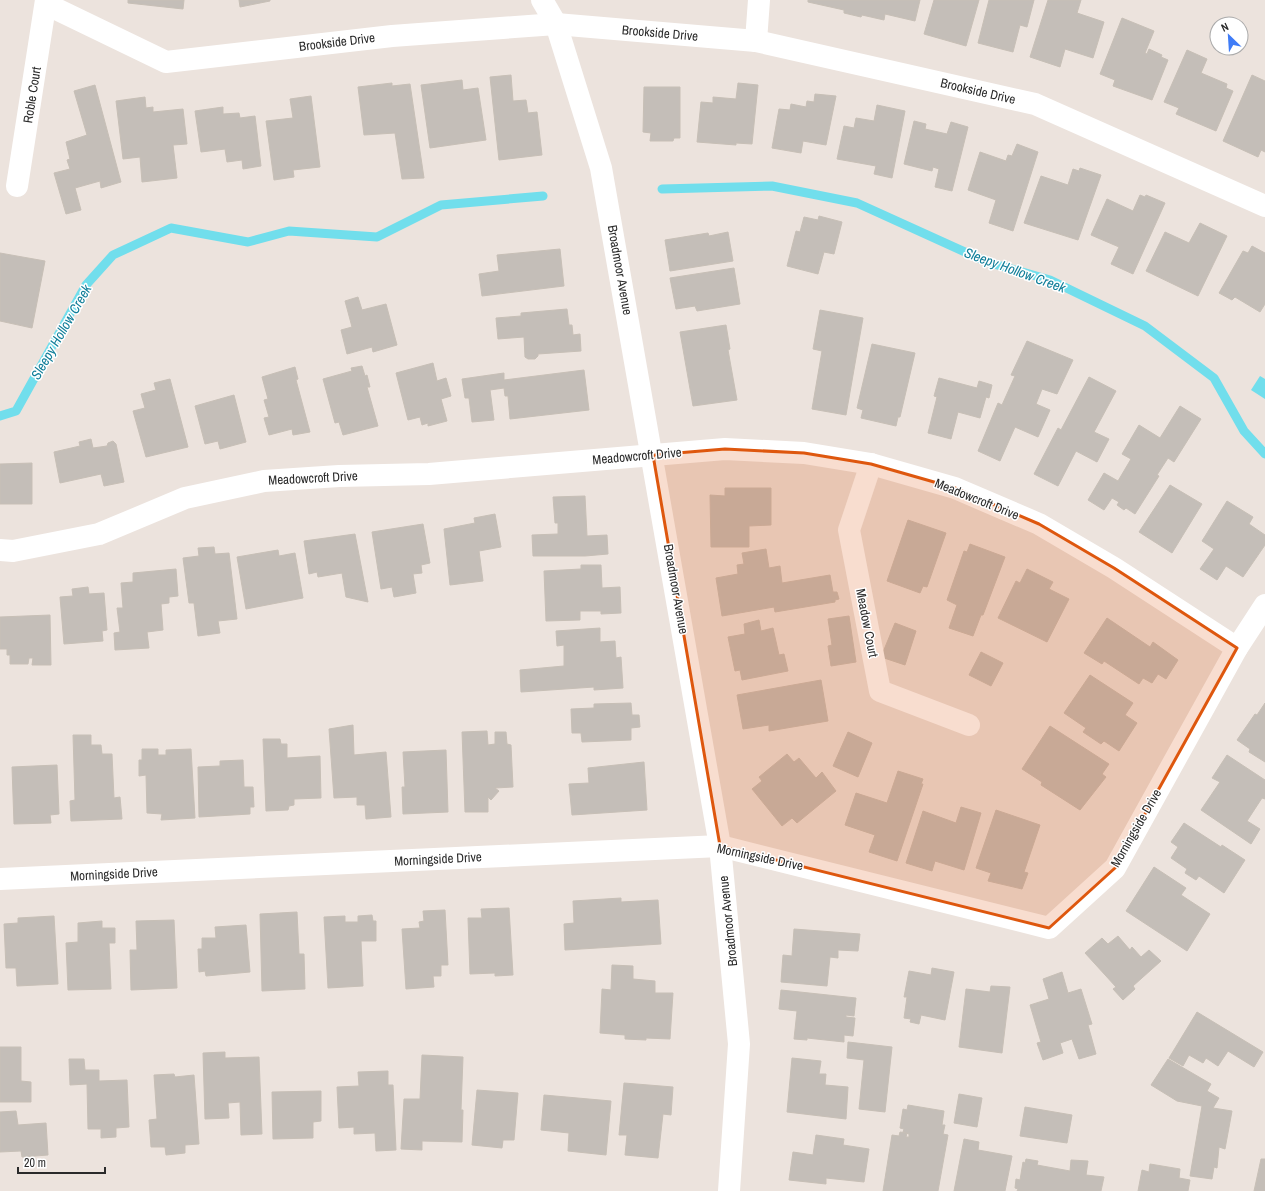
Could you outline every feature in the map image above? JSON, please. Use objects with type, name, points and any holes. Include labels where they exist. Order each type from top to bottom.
[{"type":"street","name":"Broadmoor Avenue","points":[[542,0],[556,24],[601,168],[720,846],[739,1044],[729,1191]]},
{"type":"street","points":[[756,41],[759,0]]},
{"type":"street","name":"Brookside Drive","points":[[46,2],[166,62],[392,36],[556,24],[756,41],[1035,104],[1265,206]]},
{"type":"street","name":"Roble Court","points":[[17,186],[46,2]]},
{"type":"street","name":"Meadowcroft Drive","points":[[0,550],[13,551],[100,534],[185,498],[264,481],[339,476],[429,474],[725,449],[804,453],[871,464],[955,488],[1039,524],[1114,568],[1237,648]]},
{"type":"street","name":"Meadow Court","points":[[871,464],[849,530],[880,691],[969,725]]},
{"type":"street","name":"Morningside Drive","points":[[0,879],[720,846],[1049,928],[1115,868],[1237,648],[1265,605]]},
{"type":"highlighted area","points":[[725,449],[804,453],[871,464],[955,488],[1039,524],[1114,568],[1237,648],[1115,868],[1049,928],[720,846],[653,455]]},
{"type":"water","points":[[1260,376],[1265,379],[1265,399],[1251,390]]},
{"type":"building","points":[[128,0],[184,0],[183,9],[128,3]]},
{"type":"building","points":[[239,0],[270,0],[270,1],[240,7]]},
{"type":"building","points":[[808,0],[920,0],[915,21],[885,14],[884,20],[862,15],[861,17],[844,13],[844,10],[808,2]]},
{"type":"building","points":[[934,0],[979,0],[966,46],[924,34]]},
{"type":"building","points":[[989,0],[1034,0],[1027,27],[1020,25],[1013,52],[978,43]]},
{"type":"building","points":[[1048,0],[1081,0],[1077,13],[1104,22],[1093,58],[1065,49],[1060,67],[1030,57]]},
{"type":"building","points":[[1122,18],[1154,31],[1145,53],[1147,54],[1149,49],[1162,55],[1161,57],[1168,60],[1152,100],[1113,86],[1115,80],[1100,74]]},
{"type":"building","points":[[1187,50],[1207,59],[1201,73],[1227,84],[1226,88],[1233,91],[1216,131],[1176,114],[1179,108],[1164,102]]},
{"type":"building","points":[[511,75],[513,101],[526,100],[528,113],[537,112],[542,155],[499,160],[490,77]]},
{"type":"building","points":[[1252,75],[1265,81],[1265,152],[1261,150],[1258,157],[1223,141]]},
{"type":"building","points":[[462,80],[463,90],[478,88],[486,140],[430,148],[421,85]]},
{"type":"building","points":[[392,83],[392,86],[410,84],[424,178],[402,179],[395,133],[364,135],[358,87]]},
{"type":"building","points":[[738,83],[758,85],[752,144],[736,143],[736,145],[697,142],[701,102],[713,103],[713,97],[736,99]]},
{"type":"building","points":[[95,85],[121,182],[101,188],[100,181],[75,188],[81,210],[66,214],[54,173],[70,169],[67,160],[70,159],[66,142],[87,135],[74,91]]},
{"type":"building","points":[[644,87],[680,87],[680,138],[674,138],[673,141],[650,141],[651,133],[643,132]]},
{"type":"building","points":[[815,94],[836,96],[826,145],[803,141],[801,153],[772,148],[779,109],[790,110],[791,104],[806,107],[807,101],[814,102]]},
{"type":"building","points":[[311,96],[320,167],[293,170],[294,177],[274,180],[266,121],[293,118],[290,99]]},
{"type":"building","points":[[145,97],[146,108],[153,107],[153,112],[183,109],[187,144],[173,145],[177,178],[142,182],[140,157],[123,159],[116,101]]},
{"type":"building","points":[[877,105],[905,111],[892,178],[874,174],[876,166],[837,159],[844,126],[854,128],[856,118],[874,121]]},
{"type":"building","points":[[223,107],[223,114],[239,113],[240,118],[255,116],[261,166],[243,169],[242,160],[227,162],[225,149],[201,152],[195,111]]},
{"type":"building","points":[[914,121],[926,124],[925,129],[947,134],[951,122],[968,127],[952,191],[935,187],[939,169],[933,167],[932,171],[904,164]]},
{"type":"building","points":[[1017,144],[1038,152],[1013,231],[989,223],[996,200],[968,190],[980,152],[1006,161],[1008,155],[1012,156]]},
{"type":"building","points":[[1080,168],[1101,175],[1078,240],[1024,223],[1041,176],[1068,185],[1073,169],[1079,171]]},
{"type":"building","points":[[1140,195],[1145,197],[1146,195],[1165,203],[1133,274],[1111,264],[1119,247],[1091,235],[1107,199],[1133,211]]},
{"type":"building","points":[[819,216],[842,222],[834,254],[824,252],[818,274],[787,266],[796,231],[800,232],[804,217],[818,220]]},
{"type":"building","points":[[1200,223],[1227,236],[1198,296],[1146,271],[1165,232],[1189,243]]},
{"type":"building","points":[[728,232],[733,261],[670,271],[665,240],[708,233],[709,236]]},
{"type":"building","points":[[1252,246],[1265,253],[1265,304],[1260,312],[1235,297],[1232,300],[1219,293],[1243,251],[1248,253]]},
{"type":"building","points":[[560,249],[564,286],[482,296],[479,274],[499,271],[497,255]]},
{"type":"building","points":[[0,253],[45,261],[32,328],[0,321]]},
{"type":"building","points":[[734,268],[740,304],[697,311],[695,306],[676,309],[670,278]]},
{"type":"building","points":[[358,297],[362,310],[386,304],[397,345],[373,352],[372,347],[347,354],[341,330],[352,327],[345,301]]},
{"type":"building","points":[[567,309],[569,325],[572,325],[573,335],[580,334],[581,351],[538,354],[535,359],[528,359],[525,357],[524,337],[498,339],[496,318],[521,316],[521,313]]},
{"type":"building","points":[[820,310],[863,318],[846,415],[812,409],[822,351],[813,349]]},
{"type":"building","points":[[726,325],[730,349],[728,350],[737,400],[693,406],[680,332]]},
{"type":"building","points":[[1027,341],[1073,360],[1057,394],[1042,389],[1036,404],[1050,410],[1038,437],[1015,427],[1000,461],[978,451],[998,403],[1002,405],[1015,376],[1011,375]]},
{"type":"building","points":[[872,344],[915,353],[900,417],[898,417],[896,426],[861,418],[863,410],[857,408]]},
{"type":"building","points":[[433,363],[437,381],[446,378],[451,396],[441,399],[447,421],[428,426],[428,423],[422,425],[420,417],[408,420],[396,373]]},
{"type":"building","points":[[362,366],[365,376],[367,375],[370,387],[367,387],[378,426],[343,435],[339,422],[335,423],[323,379],[352,371],[351,368]]},
{"type":"building","points":[[295,367],[298,379],[296,380],[310,432],[293,435],[292,429],[269,435],[264,418],[269,417],[264,400],[268,399],[262,377]]},
{"type":"building","points":[[584,370],[589,410],[510,419],[508,396],[505,396],[504,388],[490,390],[494,420],[472,422],[469,398],[465,398],[462,379],[504,373],[504,380]]},
{"type":"building","points":[[1089,377],[1116,391],[1094,432],[1109,439],[1097,462],[1076,451],[1058,486],[1034,474],[1058,428],[1061,430]]},
{"type":"building","points":[[939,378],[977,388],[979,381],[992,385],[989,398],[986,397],[980,418],[958,412],[951,439],[928,433],[937,397],[934,396]]},
{"type":"building","points":[[170,379],[188,447],[146,457],[133,411],[145,408],[141,394],[156,390],[154,383]]},
{"type":"building","points":[[234,395],[246,442],[220,449],[218,441],[205,444],[195,406]]},
{"type":"building","points":[[1180,406],[1201,419],[1174,462],[1168,458],[1157,475],[1159,476],[1135,514],[1126,508],[1124,510],[1117,505],[1119,502],[1112,498],[1104,510],[1088,500],[1104,473],[1118,481],[1131,459],[1122,454],[1139,425],[1160,438]]},
{"type":"building","points":[[91,439],[93,448],[107,446],[108,443],[113,441],[116,444],[124,482],[104,486],[101,474],[60,483],[54,452],[80,446],[79,442]]},
{"type":"building","points":[[32,463],[32,504],[0,504],[0,464]]},
{"type":"building","points":[[1170,485],[1202,504],[1172,553],[1139,532]]},
{"type":"building","points":[[725,488],[771,488],[771,525],[749,526],[749,547],[711,547],[710,495],[725,496]]},
{"type":"building","points":[[585,496],[587,536],[607,535],[608,554],[585,556],[533,556],[532,535],[558,534],[558,523],[555,523],[553,497]]},
{"type":"building","points":[[1227,501],[1253,517],[1249,524],[1265,535],[1265,545],[1243,577],[1226,566],[1217,580],[1200,569],[1214,549],[1202,541]]},
{"type":"building","points":[[495,514],[501,547],[479,551],[483,581],[450,585],[444,529],[475,523],[474,518]]},
{"type":"building","points":[[908,520],[946,533],[927,587],[923,586],[920,593],[887,581]]},
{"type":"building","points":[[423,524],[430,563],[421,565],[422,573],[413,574],[416,593],[394,597],[392,587],[381,589],[372,532]]},
{"type":"building","points":[[355,534],[368,602],[346,597],[342,573],[318,577],[317,572],[309,574],[304,541]]},
{"type":"building","points":[[970,544],[1005,557],[983,615],[981,615],[973,636],[949,628],[957,605],[947,600],[964,551],[967,552]]},
{"type":"building","points":[[214,547],[215,554],[229,553],[237,619],[218,621],[220,633],[198,636],[194,603],[189,603],[183,558],[199,556],[198,548]]},
{"type":"building","points":[[766,549],[769,568],[780,566],[782,583],[830,575],[833,592],[837,592],[839,599],[835,600],[835,602],[775,612],[774,607],[722,616],[716,578],[738,574],[737,565],[744,564],[742,553]]},
{"type":"building","points":[[278,550],[279,556],[295,553],[303,598],[246,609],[237,557]]},
{"type":"building","points":[[581,565],[601,565],[602,588],[620,587],[621,613],[601,614],[601,611],[580,611],[580,620],[546,621],[544,571],[581,569]]},
{"type":"building","points":[[176,569],[178,596],[169,597],[169,603],[161,604],[163,630],[147,632],[149,648],[115,650],[114,633],[120,632],[117,608],[123,608],[121,583],[133,582],[133,573]]},
{"type":"building","points":[[1027,569],[1053,582],[1049,589],[1069,599],[1047,642],[998,618],[1016,581],[1020,583]]},
{"type":"building","points":[[88,587],[89,594],[104,593],[107,630],[102,631],[103,641],[64,644],[60,597],[73,596],[72,589]]},
{"type":"building","points":[[50,615],[51,665],[32,665],[33,658],[29,658],[28,664],[10,664],[10,655],[7,655],[7,649],[0,649],[0,617]]},
{"type":"building","points":[[849,616],[856,662],[831,666],[828,646],[832,645],[828,619]]},
{"type":"building","points":[[1107,618],[1150,647],[1153,642],[1178,660],[1166,679],[1158,674],[1152,683],[1143,678],[1139,684],[1104,661],[1102,664],[1084,653]]},
{"type":"building","points":[[759,620],[761,631],[773,628],[779,655],[784,654],[788,671],[742,680],[740,670],[735,671],[728,637],[745,634],[744,624]]},
{"type":"building","points":[[895,623],[916,631],[905,665],[881,657]]},
{"type":"building","points":[[600,628],[600,642],[615,641],[616,658],[621,657],[623,688],[594,690],[594,687],[521,692],[520,670],[564,666],[564,645],[557,646],[556,631]]},
{"type":"building","points":[[981,652],[1003,663],[991,686],[969,675]]},
{"type":"building","points":[[1090,675],[1133,703],[1125,715],[1137,723],[1119,751],[1104,741],[1101,744],[1083,732],[1086,728],[1064,713]]},
{"type":"building","points":[[821,680],[828,721],[769,731],[769,725],[743,729],[737,695]]},
{"type":"building","points":[[631,703],[632,715],[639,715],[640,727],[631,728],[631,740],[582,742],[581,733],[572,733],[571,709],[594,708],[594,704]]},
{"type":"building","points":[[1265,703],[1265,762],[1249,752],[1250,749],[1237,740],[1255,714],[1257,715]]},
{"type":"building","points":[[353,725],[354,755],[386,752],[391,817],[366,819],[365,805],[357,805],[357,797],[334,798],[329,729]]},
{"type":"building","points":[[1050,726],[1109,764],[1102,774],[1106,777],[1080,810],[1041,785],[1042,782],[1022,769]]},
{"type":"building","points":[[487,731],[488,745],[495,744],[495,732],[506,732],[507,744],[511,745],[513,787],[495,788],[499,791],[491,800],[488,797],[488,812],[465,812],[462,732]]},
{"type":"building","points":[[848,732],[872,743],[858,777],[833,766]]},
{"type":"building","points":[[73,735],[91,735],[91,745],[101,745],[102,754],[112,754],[114,798],[120,797],[122,819],[71,821],[70,801],[75,800]]},
{"type":"building","points":[[263,739],[280,739],[281,744],[287,744],[287,758],[320,756],[321,798],[294,799],[294,805],[289,806],[288,810],[266,811]]},
{"type":"building","points":[[142,749],[158,749],[158,755],[166,755],[166,750],[191,749],[195,818],[161,820],[162,814],[147,813],[146,775],[139,776],[139,760],[142,760]]},
{"type":"building","points":[[446,750],[448,812],[403,814],[402,787],[405,787],[403,752]]},
{"type":"building","points":[[787,754],[794,762],[799,758],[816,778],[822,772],[836,791],[797,823],[792,818],[782,826],[752,789],[762,781],[759,777]]},
{"type":"building","points":[[1227,755],[1265,780],[1265,799],[1262,798],[1247,821],[1260,829],[1251,844],[1201,810],[1220,782],[1212,778]]},
{"type":"building","points":[[243,760],[244,787],[253,787],[254,807],[250,807],[250,814],[199,817],[198,767],[220,766],[220,761]]},
{"type":"building","points":[[644,762],[647,810],[572,815],[569,784],[589,783],[588,768]]},
{"type":"building","points":[[57,765],[59,814],[50,815],[51,823],[14,824],[12,767]]},
{"type":"building","points":[[898,771],[923,779],[921,784],[923,784],[897,861],[869,852],[875,835],[845,825],[856,793],[887,803]]},
{"type":"building","points":[[961,807],[981,813],[964,870],[935,861],[932,871],[906,863],[923,811],[956,823]]},
{"type":"building","points":[[996,810],[1040,825],[1024,872],[1028,873],[1022,889],[988,881],[991,873],[976,868]]},
{"type":"building","points":[[1184,823],[1221,847],[1222,845],[1245,860],[1224,893],[1199,876],[1196,880],[1185,873],[1187,869],[1171,858],[1178,847],[1171,842]]},
{"type":"building","points":[[1154,867],[1186,888],[1181,895],[1210,914],[1187,951],[1126,911]]},
{"type":"building","points":[[621,898],[621,902],[658,900],[661,944],[565,950],[564,924],[574,923],[573,901]]},
{"type":"building","points":[[509,908],[513,975],[495,976],[495,973],[470,974],[468,918],[482,918],[481,909]]},
{"type":"building","points":[[445,910],[448,965],[441,965],[441,976],[433,976],[434,987],[406,989],[402,929],[420,928],[419,922],[424,921],[423,911]]},
{"type":"building","points":[[297,912],[299,954],[304,954],[305,989],[262,991],[260,914]]},
{"type":"building","points":[[372,915],[373,921],[376,921],[376,941],[361,941],[363,986],[328,988],[324,917],[345,916],[345,922],[358,922],[358,916]]},
{"type":"building","points":[[54,916],[58,984],[17,986],[16,968],[6,968],[4,924],[18,923],[18,918]]},
{"type":"building","points":[[174,920],[177,988],[131,990],[130,950],[137,950],[136,921]]},
{"type":"building","points":[[102,921],[102,928],[115,928],[115,943],[109,943],[111,989],[68,990],[66,943],[78,942],[78,923]]},
{"type":"building","points":[[246,925],[250,972],[206,976],[205,971],[199,972],[198,949],[202,949],[202,938],[216,938],[215,927]]},
{"type":"building","points":[[794,929],[860,934],[858,951],[838,950],[838,958],[830,957],[827,986],[781,982],[783,955],[792,956]]},
{"type":"building","points":[[1118,936],[1130,950],[1132,947],[1141,957],[1149,950],[1161,961],[1133,986],[1135,989],[1123,1000],[1113,989],[1116,987],[1085,953],[1102,938],[1108,944]]},
{"type":"building","points":[[612,965],[633,966],[633,979],[655,981],[655,993],[673,993],[670,1039],[625,1039],[625,1035],[600,1033],[602,989],[611,990]]},
{"type":"building","points":[[932,968],[954,972],[945,1020],[921,1015],[919,1024],[910,1022],[911,1019],[904,1018],[907,997],[904,997],[909,971],[931,975]]},
{"type":"building","points":[[1062,972],[1068,993],[1081,989],[1092,1024],[1088,1025],[1096,1054],[1079,1059],[1072,1039],[1060,1043],[1063,1053],[1043,1060],[1037,1043],[1041,1042],[1030,1005],[1049,999],[1043,979]]},
{"type":"building","points":[[991,986],[1010,987],[1002,1053],[959,1047],[966,989],[990,992]]},
{"type":"building","points":[[781,990],[856,998],[854,1016],[846,1015],[846,1017],[855,1018],[853,1036],[844,1035],[844,1042],[807,1038],[807,1040],[794,1039],[797,1011],[779,1009]]},
{"type":"building","points":[[1197,1012],[1263,1052],[1254,1067],[1228,1051],[1218,1066],[1206,1058],[1203,1063],[1189,1055],[1183,1066],[1169,1058]]},
{"type":"building","points":[[848,1042],[892,1047],[885,1112],[859,1109],[864,1060],[847,1058]]},
{"type":"building","points":[[0,1047],[21,1047],[21,1081],[31,1082],[31,1102],[0,1102]]},
{"type":"building","points":[[225,1052],[225,1058],[259,1057],[262,1134],[241,1135],[240,1102],[228,1103],[229,1118],[205,1119],[203,1053]]},
{"type":"building","points":[[422,1055],[463,1057],[461,1110],[463,1110],[462,1142],[422,1141],[422,1150],[401,1149],[404,1099],[420,1099]]},
{"type":"building","points":[[792,1058],[821,1061],[819,1074],[826,1074],[825,1085],[848,1087],[846,1119],[787,1112]]},
{"type":"building","points":[[69,1059],[84,1059],[85,1070],[99,1070],[99,1081],[127,1080],[129,1127],[116,1128],[116,1137],[101,1138],[101,1129],[88,1129],[87,1084],[70,1085]]},
{"type":"building","points":[[1168,1059],[1211,1084],[1207,1091],[1219,1098],[1213,1108],[1232,1111],[1225,1149],[1219,1147],[1217,1168],[1214,1167],[1212,1179],[1190,1176],[1202,1106],[1177,1101],[1151,1085]]},
{"type":"building","points":[[388,1071],[388,1085],[393,1085],[396,1150],[376,1151],[375,1133],[354,1134],[354,1127],[339,1128],[337,1087],[359,1086],[358,1072]]},
{"type":"building","points":[[174,1074],[175,1077],[194,1075],[199,1144],[185,1145],[185,1153],[166,1155],[165,1147],[151,1147],[149,1120],[157,1119],[154,1075]]},
{"type":"building","points":[[624,1083],[673,1087],[671,1115],[663,1114],[658,1158],[625,1155],[627,1135],[619,1135]]},
{"type":"building","points":[[477,1090],[518,1093],[514,1140],[503,1140],[502,1148],[472,1145]]},
{"type":"building","points":[[321,1091],[321,1121],[313,1122],[313,1138],[273,1139],[272,1092]]},
{"type":"building","points":[[959,1094],[982,1098],[977,1127],[954,1123]]},
{"type":"building","points":[[544,1095],[611,1101],[606,1155],[568,1151],[569,1133],[541,1130]]},
{"type":"building","points":[[908,1105],[944,1111],[942,1125],[945,1125],[943,1134],[948,1135],[938,1191],[883,1191],[892,1135],[899,1136],[900,1132],[905,1133],[903,1132],[904,1129],[900,1128],[903,1109],[907,1110]]},
{"type":"building","points":[[1025,1107],[1072,1115],[1067,1143],[1020,1136]]},
{"type":"building","points":[[16,1111],[18,1125],[46,1123],[48,1155],[22,1157],[21,1151],[0,1152],[0,1112]]},
{"type":"building","points":[[816,1135],[844,1139],[843,1145],[869,1149],[864,1182],[826,1178],[826,1184],[789,1180],[793,1152],[813,1155]]},
{"type":"building","points":[[964,1139],[979,1142],[978,1150],[1012,1156],[1005,1191],[954,1191]]},
{"type":"building","points":[[1026,1159],[1038,1161],[1037,1165],[1070,1171],[1071,1160],[1088,1161],[1086,1175],[1104,1177],[1101,1191],[1017,1191],[1018,1189],[1015,1188],[1016,1179],[1020,1180],[1023,1162],[1025,1163]]},
{"type":"building","points":[[1261,1159],[1265,1159],[1265,1191],[1254,1191]]},
{"type":"building","points":[[1150,1164],[1180,1169],[1179,1178],[1190,1180],[1188,1191],[1138,1191],[1142,1170],[1149,1172]]},
{"type":"waterway","name":"Sleepy Hollow Creek","points":[[662,189],[772,186],[857,203],[987,262],[1050,280],[1145,326],[1214,378],[1244,431],[1265,454]]},
{"type":"waterway","name":"Sleepy Hollow Creek","points":[[0,416],[16,411],[86,285],[113,255],[171,228],[248,242],[289,231],[377,237],[441,205],[543,196]]}]
